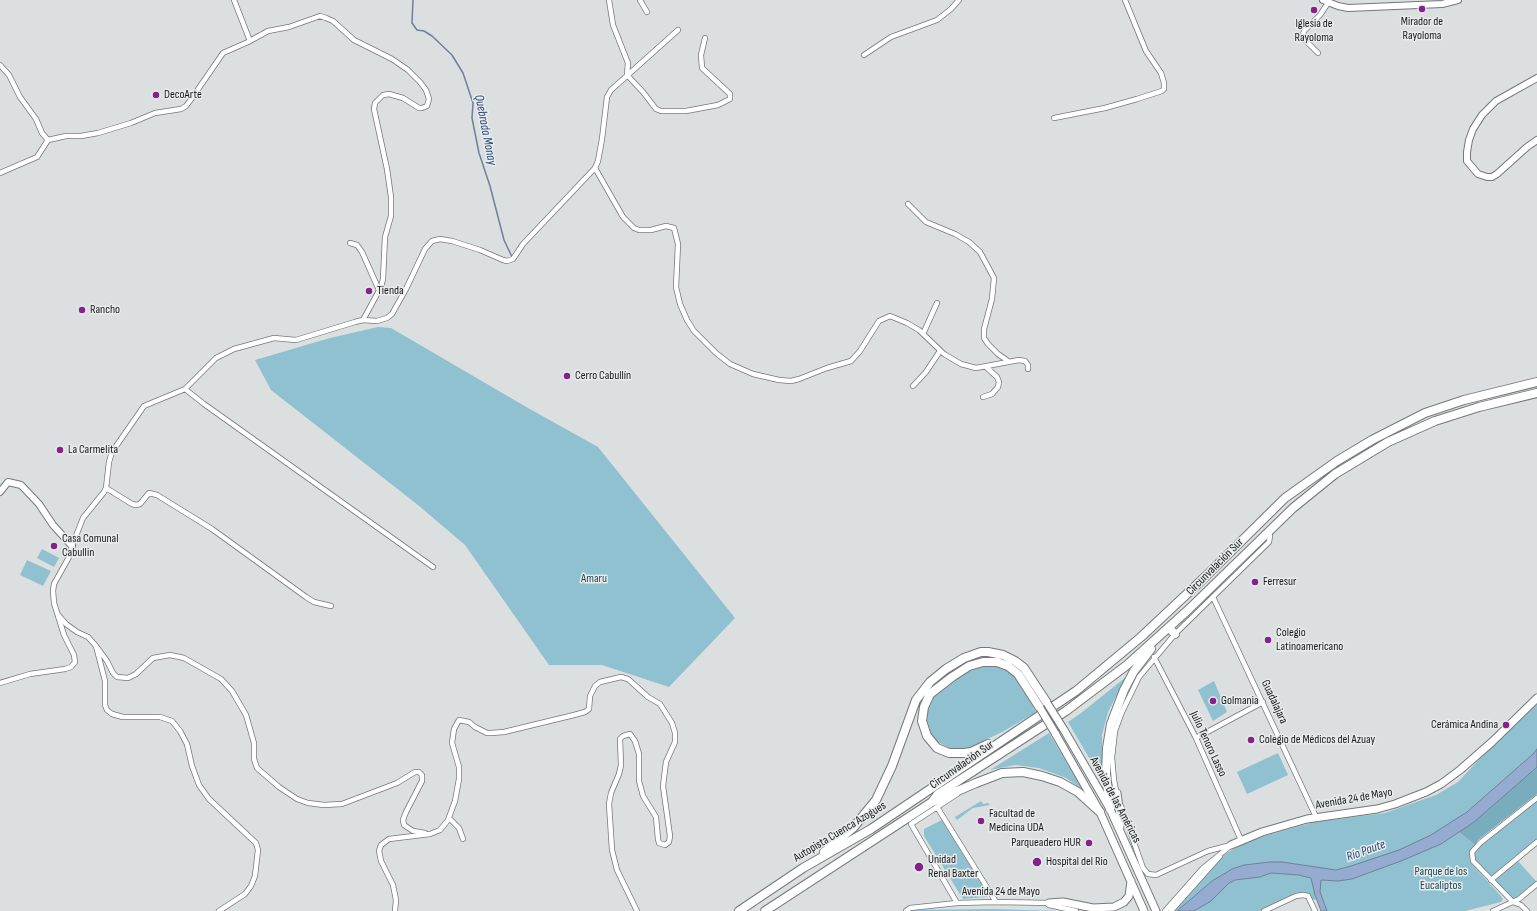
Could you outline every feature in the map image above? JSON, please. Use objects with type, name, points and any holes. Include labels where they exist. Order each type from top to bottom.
[{"type":"highway","name":"Circunvalación Sur","points":[[953,773],[1076,691],[1109,664],[1180,600],[1280,502],[1328,467],[1372,440],[1425,413],[1464,400],[1537,382]]},
{"type":"highway","name":"Circunvalación Sur","points":[[935,805],[938,794],[1066,711],[1127,665],[1160,636],[1172,631],[1268,531],[1293,508],[1335,474],[1388,442],[1435,421],[1463,411],[1537,393]]},
{"type":"highway","points":[[1110,809],[1106,774],[1107,748],[1111,724],[1124,690],[1134,671],[1160,636]]},
{"type":"highway","points":[[803,868],[844,836],[869,809],[881,790],[916,700],[930,682],[946,669],[964,658],[981,652],[1004,655],[1015,660],[1024,668],[1044,705]]},
{"type":"highway","points":[[1007,736],[971,752],[955,754],[942,751],[931,743],[924,728],[922,714],[925,702],[936,688],[969,666],[983,662],[992,662],[1003,664],[1016,671],[1044,705]]},
{"type":"highway","points":[[935,805],[976,783],[1002,773],[1023,772],[1060,782],[1078,792],[1100,812]]},
{"type":"highway","name":"Autopista Cuenca Azogues","points":[[739,911],[803,868],[861,835],[920,797],[953,773]]},
{"type":"highway","name":"Autopista Cuenca Azogues","points":[[766,911],[935,805]]},
{"type":"main road","name":"Avenida 24 de Mayo","points":[[1231,846],[1241,840],[1262,832],[1316,817],[1377,809],[1426,792],[1456,773],[1492,742],[1537,698]]},
{"type":"main road","name":"Avenida de las Américas","points":[[1044,705],[1064,730],[1110,809],[1156,911]]},
{"type":"main road","name":"Avenida de las Américas","points":[[1044,705],[1055,732],[1100,812],[1144,911]]},
{"type":"main road","points":[[1117,793],[1120,829]]},
{"type":"main road","points":[[1046,903],[1063,902],[1100,909],[1109,909],[1119,906],[1129,896],[1131,879]]},
{"type":"street","points":[[234,0],[250,41]]},
{"type":"street","points":[[609,0],[613,24],[628,63],[626,75]]},
{"type":"street","points":[[640,0],[647,12]]},
{"type":"street","points":[[864,55],[891,36],[936,20],[951,9],[959,0]]},
{"type":"street","points":[[1054,118],[1105,108],[1137,99],[1164,89],[1165,85],[1161,73],[1146,51],[1124,0]]},
{"type":"street","points":[[1318,52],[1304,40],[1303,35],[1304,31],[1320,15],[1326,1],[1348,8],[1362,8],[1442,4],[1458,0]]},
{"type":"street","points":[[0,173],[37,157],[48,140],[66,136],[81,136],[98,133],[131,123],[155,113],[181,110],[192,98],[223,52],[250,41],[268,31],[289,27],[320,16],[333,21],[354,40],[392,59],[408,70],[426,90],[429,100],[425,108],[419,108],[403,98],[389,94],[383,95],[375,103],[374,109],[387,169],[391,216],[385,237],[383,279],[363,320]]},
{"type":"street","points":[[0,682],[30,674],[65,669],[74,664],[74,655],[64,635],[53,598],[53,591],[57,578],[69,557],[83,518],[106,488],[109,462],[112,452],[144,406],[185,389],[216,358],[234,349],[274,338],[296,340],[363,320],[383,320],[392,314],[412,278],[425,249],[432,241],[452,241],[480,250],[503,260],[507,261],[513,259],[523,244],[595,168],[602,139],[607,97],[611,90],[678,30]]},
{"type":"street","points":[[626,75],[643,92],[656,109],[661,111],[686,111],[726,102],[730,99],[730,94],[702,68],[700,55],[704,38]]},
{"type":"street","points":[[0,65],[10,75],[20,97],[36,119],[42,133],[48,140]]},
{"type":"street","points":[[1537,78],[1496,101],[1482,115],[1473,129],[1469,140],[1467,162],[1478,174],[1492,177],[1537,140]]},
{"type":"street","points":[[595,168],[623,217],[634,228],[639,230],[650,230],[666,226],[674,228],[678,244],[676,286],[680,304],[694,331],[706,344],[730,364],[753,374],[779,380],[799,380],[827,368],[852,361],[879,321],[890,316],[897,318],[923,334],[940,351],[970,368],[986,367],[1019,360],[1026,362],[1028,369]]},
{"type":"street","points":[[908,204],[926,222],[955,234],[969,242],[980,252],[994,278],[992,299],[984,329],[984,338],[998,354],[1008,362]]},
{"type":"street","points":[[350,242],[357,245],[362,252],[378,290]]},
{"type":"street","points":[[923,334],[937,303]]},
{"type":"street","points":[[913,386],[926,372],[940,351]]},
{"type":"street","points":[[983,397],[992,394],[998,387],[999,382],[997,377],[986,367]]},
{"type":"street","points":[[185,389],[433,567]]},
{"type":"street","points":[[0,492],[8,482],[21,485],[39,504],[53,525],[72,546]]},
{"type":"street","points":[[106,488],[136,505],[140,504],[149,493],[157,495],[212,529],[306,597],[314,602],[331,606]]},
{"type":"street","points":[[1231,846],[1208,851],[1156,875],[1148,874],[1143,868],[1117,793],[1114,780],[1112,758],[1115,731],[1122,712],[1140,677],[1172,631],[1213,597],[1269,542],[1270,536],[1268,531]]},
{"type":"street","name":"Guadalajara","points":[[1213,597],[1316,817]]},
{"type":"street","points":[[58,615],[66,624],[77,632],[88,637],[107,661],[113,673],[117,677],[128,678],[136,674],[153,658],[170,655],[184,658],[221,679],[232,691],[246,714],[254,743],[254,759],[257,768],[279,787],[298,799],[308,803],[324,805],[342,804],[397,783],[415,772],[419,772],[422,776],[422,781],[403,820],[404,825],[413,831],[430,834]]},
{"type":"street","points":[[96,646],[105,681],[105,705],[107,710],[112,714],[123,717],[160,717],[172,721],[180,731],[187,744],[192,766],[199,784],[209,799],[256,842],[258,850],[255,876],[251,886],[245,894],[219,911]]},
{"type":"street","name":"Julio Tenoro Lasso","points":[[1154,657],[1196,738],[1241,840]]},
{"type":"street","points":[[395,911],[396,900],[393,885],[381,861],[379,851],[381,845],[389,839],[430,834],[440,830],[449,818],[455,802],[459,779],[459,767],[452,743],[454,729],[459,720],[469,722],[475,727],[487,733],[491,733],[504,732],[574,715],[585,712],[588,709],[590,696],[595,686],[600,682],[621,677],[628,679],[648,697],[660,704],[672,723],[675,732],[675,742],[666,762],[663,786],[670,836],[669,842],[665,845],[659,843],[656,817],[643,796],[639,781],[640,754],[637,745],[630,734],[620,739],[621,765],[611,793],[609,804],[612,850],[616,870],[637,911]]},
{"type":"street","points":[[1196,738],[1263,702]]},
{"type":"street","points":[[1527,911],[1520,905],[1513,902],[1473,861],[1472,852],[1480,843],[1537,798]]},
{"type":"street","points":[[957,903],[911,824],[935,805],[996,902]]},
{"type":"street","points":[[449,818],[459,828],[463,839]]},
{"type":"street","points":[[1491,880],[1537,842]]},
{"type":"street","points":[[1164,911],[1203,868],[1231,846]]},
{"type":"street","name":"Avenida 24 de Mayo","points":[[1171,911],[1231,846]]},
{"type":"street","points":[[1493,911],[1513,902],[1537,884]]},
{"type":"street","points":[[1267,910],[1296,896],[1302,895],[1308,896],[1311,900],[1314,911]]},
{"type":"street","name":"Avenida 24 de Mayo","points":[[908,910],[957,903],[996,902],[1046,903],[1070,906],[1091,911]]},
{"type":"street","points":[[1046,903],[1076,911]]},
{"type":"green space","name":"Amaru","points":[[378,327],[391,328],[598,447],[735,618],[669,687],[602,665],[549,665],[465,545],[418,505],[271,390],[255,360],[330,338]]},
{"type":"green space","points":[[42,549],[59,558],[54,567],[37,558]]},
{"type":"green space","points":[[27,560],[51,571],[43,586],[20,575]]},
{"type":"green space","points":[[991,666],[1002,668],[1014,675],[1036,712],[1004,731],[969,748],[949,748],[935,740],[929,733],[926,721],[928,703],[938,691],[960,676],[977,668]]},
{"type":"green space","points":[[1126,677],[1108,712],[1102,735],[1102,764],[1105,785],[1068,722]]},
{"type":"green space","name":"Golmania","points":[[1214,681],[1227,712],[1213,721],[1198,690]]},
{"type":"green space","points":[[1537,704],[1537,749],[1533,754],[1467,812],[1431,835],[1399,850],[1336,870],[1282,862],[1244,865],[1232,869],[1212,881],[1177,911],[1171,911],[1222,856],[1257,838],[1314,822],[1385,813],[1436,795],[1458,782],[1489,749]]},
{"type":"green space","points":[[1049,733],[1083,790],[1066,778],[1039,768],[1015,765],[990,770]]},
{"type":"green space","points":[[1278,753],[1288,775],[1247,794],[1237,772]]},
{"type":"green space","points":[[1537,799],[1537,840],[1491,878],[1473,860],[1472,853],[1476,847]]},
{"type":"green space","points":[[981,801],[983,804],[988,803],[990,805],[973,808],[957,820],[955,817]]},
{"type":"green space","points":[[942,820],[988,894],[987,897],[963,899],[924,836],[924,829]]},
{"type":"green space","name":"Parque de los Eucaliptos","points":[[1459,832],[1475,845],[1470,851],[1471,863],[1500,895],[1503,899],[1501,902],[1465,911],[1327,911],[1320,892],[1321,880],[1338,881],[1352,879],[1441,844]]},
{"type":"green space","points":[[1517,860],[1537,882],[1513,901],[1492,880]]},
{"type":"green space","points":[[1271,873],[1299,875],[1315,879],[1319,899],[1311,900],[1303,895],[1264,911],[1194,911],[1211,901],[1229,883],[1235,880],[1260,877]]},
{"type":"green space","points":[[992,909],[1059,911],[907,911],[910,910]]},
{"type":"shaded area","points":[[1537,749],[1537,767],[1474,822],[1441,844],[1352,879],[1338,881],[1321,880],[1320,892],[1327,911],[1321,911],[1311,878],[1299,875],[1271,873],[1260,877],[1235,880],[1229,883],[1211,901],[1194,911],[1177,911],[1212,881],[1232,869],[1244,865],[1282,862],[1336,870],[1399,850],[1431,835],[1467,812]]},
{"type":"shaded area","points":[[1537,767],[1537,794],[1478,840],[1475,845],[1459,832],[1474,822]]},
{"type":"waterway","name":"Quebrada Monay","points":[[413,0],[412,23],[417,30],[424,31],[432,36],[452,55],[463,73],[473,103],[472,118],[479,153],[490,186],[504,240],[513,259]]},
{"type":"place","name":"Mirador de Rayoloma","points":[[1422,9]]},
{"type":"place","name":"Iglesia de Rayoloma","points":[[1314,10]]},
{"type":"place","name":"DecoArte","points":[[156,95]]},
{"type":"place","name":"Tienda","points":[[369,291]]},
{"type":"place","name":"Rancho","points":[[82,310]]},
{"type":"place","name":"Cerro Cabullín","points":[[567,376]]},
{"type":"place","name":"La Carmelita","points":[[60,450]]},
{"type":"place","name":"Casa Comunal Cabullin","points":[[54,546]]},
{"type":"place","name":"Ferresur","points":[[1255,582]]},
{"type":"place","name":"Colegio Latinoamericano","points":[[1268,640]]},
{"type":"place","name":"Golmania","points":[[1213,701]]},
{"type":"place","name":"Cerámica Andina","points":[[1506,725]]},
{"type":"place","name":"Colegio de Médicos del Azuay","points":[[1251,740]]},
{"type":"place","name":"Facultad de Medicina UDA","points":[[981,821]]},
{"type":"place","name":"Parqueadero HUR","points":[[1089,843]]},
{"type":"place","name":"Hospital del Rio","points":[[1037,862]]},
{"type":"place","name":"Unidad Renal Baxter","points":[[919,867]]},
{"type":"water label","name":"Río Paute","points":[[1366,851]]}]
